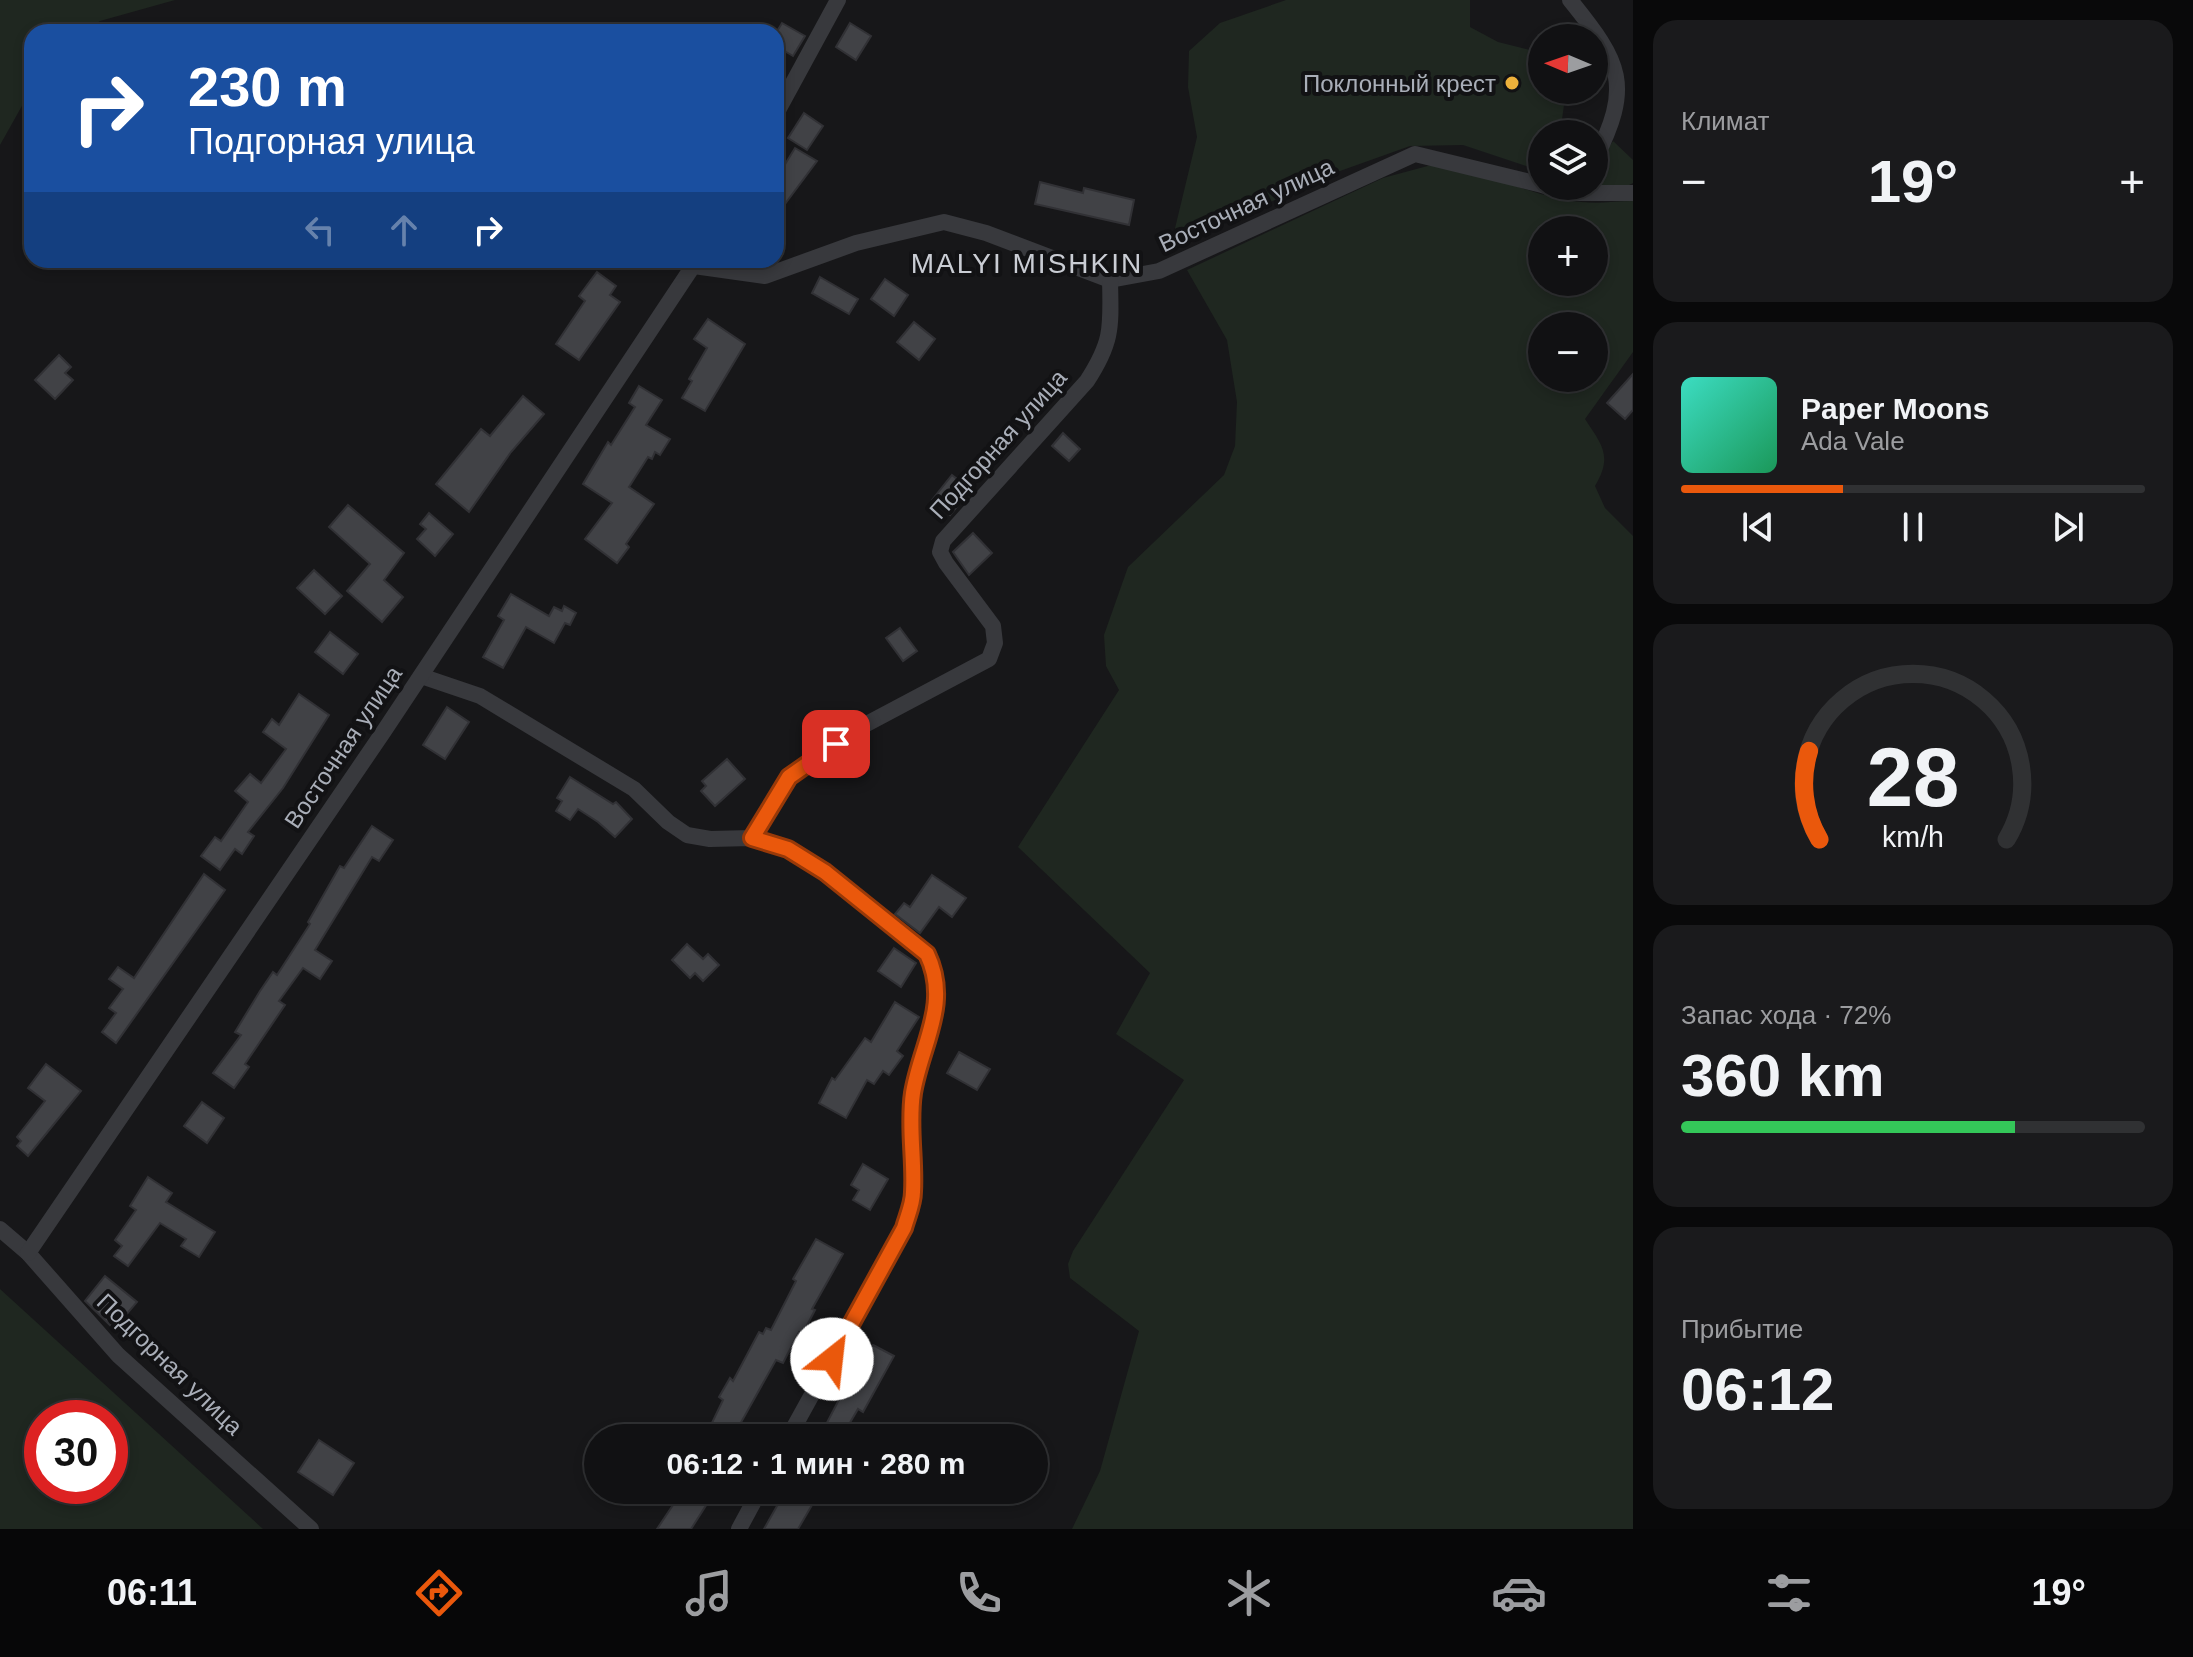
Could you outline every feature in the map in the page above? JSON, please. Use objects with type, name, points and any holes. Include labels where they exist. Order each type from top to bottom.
[{"type":"street","points":[[784,99],[838,0]]},
{"type":"street","points":[[1570,0],[1604,42],[1621,84],[1608,136]]},
{"type":"street","name":"Восточная улица","points":[[722,268],[765,276],[856,243],[944,222],[986,233],[1110,280],[1159,271],[1415,154],[1528,182]]},
{"type":"street","name":"Восточная улица","points":[[1608,192],[1633,193]]},
{"type":"street","name":"Восточная улица","points":[[28,1253],[421,676],[692,268]]},
{"type":"street","name":"Подгорная улица","points":[[752,838],[789,777],[859,728],[989,659],[995,643],[993,626],[946,563],[940,552],[943,541],[1087,381],[1105,353],[1111,320],[1110,280]]},
{"type":"street","points":[[421,676],[480,696],[634,789],[668,822],[687,835],[710,839],[752,838],[788,849],[825,872],[927,954],[935,972],[937,992],[928,1045],[913,1092],[913,1195],[904,1228],[796,1424]]},
{"type":"street","name":"Подгорная улица","points":[[0,1229],[28,1253],[118,1355],[311,1529]]},
{"type":"street","points":[[739,1529],[752,1504]]},
{"type":"shaded area","points":[[0,0],[175,0],[96,24],[24,24],[24,102],[0,145]]},
{"type":"shaded area","points":[[1286,0],[1470,0],[1470,27],[1498,42],[1528,50],[1528,104],[1564,104],[1562,120],[1528,120],[1528,167],[1463,145],[1410,146],[1326,176],[1170,249],[1197,137],[1188,87],[1189,51],[1220,23]]},
{"type":"shaded area","points":[[1613,141],[1633,160],[1633,183],[1623,188],[1608,187],[1608,149]]},
{"type":"shaded area","points":[[1435,164],[1472,171],[1528,191],[1528,200],[1633,201],[1633,352],[1608,387],[1608,312],[1528,312],[1528,392],[1604,392],[1585,419],[1603,451],[1603,467],[1595,486],[1605,508],[1633,536],[1633,1529],[1072,1529],[1100,1471],[1139,1331],[1070,1278],[1068,1264],[1073,1251],[1184,1080],[1116,1034],[1150,973],[1018,847],[1119,690],[1106,666],[1104,635],[1128,567],[1224,475],[1235,446],[1237,402],[1227,340],[1187,270],[1383,178]]},
{"type":"shaded area","points":[[0,1289],[122,1400],[24,1400],[24,1504],[128,1504],[128,1406],[263,1529],[0,1529]]},
{"type":"building","points":[[850,23],[871,36],[856,60],[836,47]]},
{"type":"building","points":[[784,24],[805,36],[793,56],[784,51]]},
{"type":"building","points":[[804,113],[823,126],[807,150],[788,138]]},
{"type":"building","points":[[795,148],[817,161],[784,205],[784,166]]},
{"type":"building","points":[[1040,182],[1083,193],[1084,188],[1134,200],[1129,225],[1035,204]]},
{"type":"building","points":[[597,272],[616,286],[610,295],[620,302],[579,360],[556,344],[585,301],[579,296]]},
{"type":"building","points":[[820,277],[858,299],[849,314],[812,293]]},
{"type":"building","points":[[885,279],[908,295],[894,316],[871,299]]},
{"type":"building","points":[[708,319],[745,344],[705,411],[682,398],[707,348],[694,339]]},
{"type":"building","points":[[914,322],[935,339],[919,360],[897,342]]},
{"type":"building","points":[[59,355],[71,367],[65,373],[73,380],[55,399],[35,380]]},
{"type":"building","points":[[1633,374],[1633,410],[1625,419],[1607,403]]},
{"type":"building","points":[[639,386],[662,400],[646,425],[670,439],[660,455],[655,452],[652,459],[648,457],[629,487],[654,504],[626,544],[629,547],[617,563],[585,539],[612,503],[583,484],[608,442],[611,445],[635,407],[629,403]]},
{"type":"building","points":[[523,396],[544,414],[511,452],[469,512],[436,484],[481,429],[490,436]]},
{"type":"building","points":[[1063,433],[1080,449],[1069,461],[1052,446]]},
{"type":"building","points":[[952,475],[967,487],[961,494],[965,497],[950,515],[932,500]]},
{"type":"building","points":[[348,505],[404,553],[384,580],[403,597],[382,622],[347,591],[370,564],[329,527]]},
{"type":"building","points":[[429,513],[453,534],[435,556],[417,539],[426,529],[420,524]]},
{"type":"building","points":[[973,533],[992,553],[969,575],[953,552]]},
{"type":"building","points":[[314,570],[342,596],[325,614],[297,588]]},
{"type":"building","points":[[511,594],[549,616],[554,607],[562,611],[564,606],[576,613],[570,625],[565,623],[554,643],[526,627],[503,668],[483,657],[504,620],[498,616]]},
{"type":"building","points":[[900,628],[917,651],[903,661],[886,638]]},
{"type":"building","points":[[330,632],[358,654],[343,674],[315,652]]},
{"type":"building","points":[[299,694],[329,715],[283,788],[248,832],[254,836],[242,854],[235,849],[220,870],[201,856],[215,837],[221,841],[248,802],[235,791],[250,774],[261,783],[286,749],[263,732],[272,719],[279,725]]},
{"type":"building","points":[[447,707],[469,722],[445,759],[423,745]]},
{"type":"building","points":[[727,759],[745,779],[715,806],[701,791],[706,786],[702,781]]},
{"type":"building","points":[[570,777],[613,804],[616,802],[632,819],[615,837],[578,809],[570,820],[556,811],[562,801],[557,798]]},
{"type":"building","points":[[372,826],[393,840],[379,861],[372,857],[315,950],[332,961],[320,979],[303,968],[279,1001],[285,1005],[245,1064],[249,1067],[234,1088],[213,1073],[241,1035],[235,1032],[260,991],[273,972],[277,975],[310,924],[308,922],[340,866],[344,868]]},
{"type":"building","points":[[204,874],[225,890],[116,1043],[102,1032],[116,1013],[109,1008],[123,989],[109,979],[118,967],[134,978]]},
{"type":"building","points":[[932,875],[966,898],[952,917],[939,907],[920,933],[895,914],[904,903],[910,907]]},
{"type":"building","points":[[687,944],[703,959],[708,954],[719,965],[703,981],[695,973],[690,978],[672,960]]},
{"type":"building","points":[[894,948],[916,963],[901,987],[878,971]]},
{"type":"building","points":[[895,1002],[919,1017],[897,1051],[903,1056],[889,1075],[883,1071],[874,1084],[867,1080],[846,1118],[819,1103],[832,1078],[835,1080],[865,1038],[871,1042]]},
{"type":"building","points":[[959,1052],[990,1069],[977,1090],[947,1073]]},
{"type":"building","points":[[46,1064],[81,1091],[28,1156],[17,1146],[21,1141],[17,1137],[45,1101],[28,1088]]},
{"type":"building","points":[[202,1102],[224,1118],[207,1143],[184,1126]]},
{"type":"building","points":[[863,1164],[888,1179],[870,1210],[853,1200],[859,1190],[851,1185]]},
{"type":"building","points":[[148,1177],[172,1193],[166,1202],[215,1232],[199,1257],[181,1246],[186,1239],[160,1223],[128,1266],[114,1256],[122,1246],[115,1240],[136,1210],[130,1206]]},
{"type":"building","points":[[816,1239],[843,1254],[812,1309],[815,1310],[803,1333],[799,1332],[783,1363],[776,1360],[740,1424],[711,1424],[723,1400],[719,1397],[730,1378],[733,1381],[759,1332],[763,1334],[766,1328],[771,1330],[796,1281],[793,1279]]},
{"type":"building","points":[[105,1276],[137,1302],[114,1329],[85,1301]]},
{"type":"building","points":[[873,1345],[894,1356],[863,1412],[858,1409],[849,1424],[826,1424],[858,1363],[862,1365]]},
{"type":"building","points":[[319,1440],[354,1463],[333,1495],[298,1472]]},
{"type":"building","points":[[674,1504],[707,1504],[691,1529],[657,1529]]},
{"type":"building","points":[[778,1504],[813,1504],[798,1529],[764,1529]]},
{"type":"place","name":"Поклонный крест","points":[[1512,83]]},
{"type":"district","name":"MALYI MISHKIN","points":[[1027,263]]},
{"type":"route","points":[[832,1359],[904,1228],[913,1195],[913,1092],[928,1045],[937,992],[935,972],[927,954],[825,872],[788,849],[752,838],[789,777],[836,744]]}]
